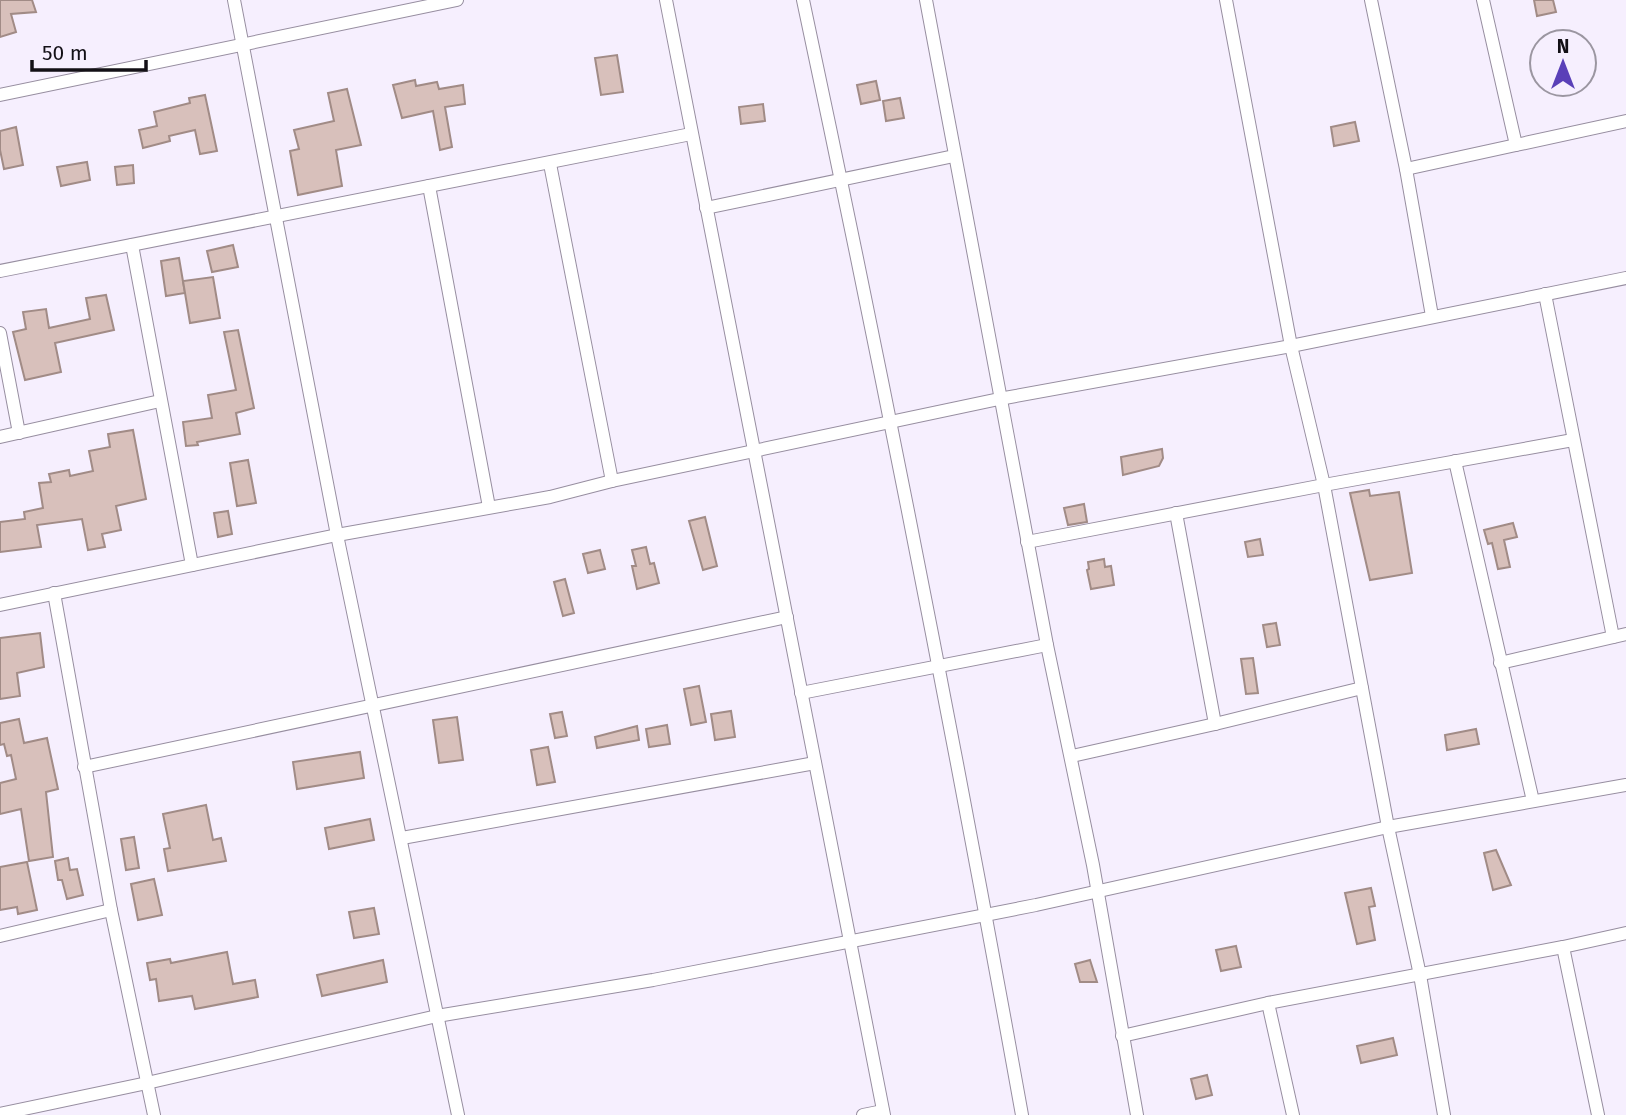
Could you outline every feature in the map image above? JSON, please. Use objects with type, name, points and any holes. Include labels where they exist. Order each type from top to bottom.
[{"type":"street","points":[[234,0],[337,535],[458,1115]]},
{"type":"street","points":[[0,95],[457,0]]},
{"type":"street","points":[[666,0],[884,1113],[863,1115]]},
{"type":"street","points":[[803,0],[891,421],[1022,1115]]},
{"type":"street","points":[[926,0],[999,398],[1098,890],[1137,1115]]},
{"type":"street","points":[[1226,0],[1291,346],[1324,485],[1388,827],[1420,975],[1444,1115]]},
{"type":"street","points":[[1371,0],[1432,316]]},
{"type":"street","points":[[1483,0],[1516,145]]},
{"type":"street","points":[[1405,169],[1626,121]]},
{"type":"street","points":[[0,271],[691,134]]},
{"type":"street","points":[[706,208],[954,156]]},
{"type":"street","points":[[550,164],[612,481]]},
{"type":"street","points":[[429,186],[489,507]]},
{"type":"street","points":[[132,245],[192,565]]},
{"type":"street","points":[[0,605],[337,535],[550,497],[612,481],[999,398],[1291,346],[1626,278]]},
{"type":"street","points":[[1500,663],[1619,635],[1573,440],[1545,294]]},
{"type":"street","points":[[0,332],[19,433]]},
{"type":"street","points":[[0,437],[160,401]]},
{"type":"street","points":[[1027,542],[1573,440]]},
{"type":"street","points":[[1455,461],[1533,801]]},
{"type":"street","points":[[1176,513],[1215,724]]},
{"type":"street","points":[[54,593],[111,910],[154,1115]]},
{"type":"street","points":[[84,767],[787,617]]},
{"type":"street","points":[[801,693],[1047,646]]},
{"type":"street","points":[[1072,756],[1362,688]]},
{"type":"street","points":[[402,838],[815,763]]},
{"type":"street","points":[[4,1114],[436,1016],[653,980],[1098,890],[1388,827],[1626,785]]},
{"type":"street","points":[[0,936],[111,910]]},
{"type":"street","points":[[1122,1036],[1268,1003],[1626,933]]},
{"type":"street","points":[[1563,947],[1598,1115]]},
{"type":"street","points":[[1268,1003],[1293,1115]]},
{"type":"building","points":[[0,0],[32,0],[36,12],[11,14],[16,32],[0,37]]},
{"type":"building","points":[[1534,0],[1553,0],[1556,12],[1537,16]]},
{"type":"building","points":[[617,55],[623,92],[601,95],[595,58]]},
{"type":"building","points":[[415,80],[416,86],[437,82],[439,89],[463,85],[465,104],[445,107],[452,147],[440,150],[433,111],[402,118],[393,85]]},
{"type":"building","points":[[876,81],[880,100],[861,104],[857,85]]},
{"type":"building","points":[[347,89],[361,145],[336,150],[342,186],[298,195],[290,151],[299,149],[294,130],[334,121],[328,93]]},
{"type":"building","points":[[205,95],[217,151],[200,154],[195,130],[169,136],[170,141],[143,148],[139,130],[157,126],[154,112],[190,103],[189,98]]},
{"type":"building","points":[[900,98],[904,118],[886,121],[883,101]]},
{"type":"building","points":[[763,104],[765,121],[741,124],[739,107]]},
{"type":"building","points":[[1355,122],[1359,141],[1334,146],[1331,127]]},
{"type":"building","points":[[16,127],[23,165],[4,169],[0,131]]},
{"type":"building","points":[[87,162],[90,180],[61,186],[57,167]]},
{"type":"building","points":[[133,165],[134,183],[117,185],[115,167]]},
{"type":"building","points":[[233,245],[238,267],[212,272],[207,251]]},
{"type":"building","points":[[179,258],[185,293],[166,296],[161,261]]},
{"type":"building","points":[[213,277],[220,318],[190,323],[183,281]]},
{"type":"building","points":[[106,295],[114,330],[55,343],[61,372],[25,380],[13,332],[26,329],[23,312],[46,309],[49,328],[90,319],[86,298]]},
{"type":"building","points":[[238,330],[254,408],[236,413],[240,434],[186,446],[183,422],[212,418],[208,395],[236,390],[224,332]]},
{"type":"building","points":[[133,430],[146,499],[116,506],[121,530],[102,534],[105,547],[88,550],[82,519],[37,525],[41,547],[0,552],[0,522],[25,519],[24,512],[43,508],[39,483],[51,482],[49,474],[69,470],[70,476],[93,471],[89,451],[110,447],[108,434]]},
{"type":"building","points":[[1162,449],[1163,458],[1159,466],[1123,475],[1121,457]]},
{"type":"building","points":[[248,460],[256,503],[237,506],[230,463]]},
{"type":"building","points":[[1369,490],[1370,496],[1399,492],[1412,573],[1370,580],[1350,493]]},
{"type":"building","points":[[1084,504],[1087,522],[1068,525],[1064,508]]},
{"type":"building","points":[[228,511],[232,534],[218,537],[214,513]]},
{"type":"building","points":[[705,517],[717,566],[703,570],[689,521]]},
{"type":"building","points":[[1513,523],[1517,537],[1504,540],[1510,567],[1498,569],[1492,543],[1488,544],[1484,530]]},
{"type":"building","points":[[1260,539],[1263,555],[1248,557],[1245,542]]},
{"type":"building","points":[[646,547],[659,583],[637,589],[632,550]]},
{"type":"building","points":[[600,550],[605,569],[588,573],[583,554]]},
{"type":"building","points":[[1104,559],[1105,567],[1111,566],[1114,585],[1091,589],[1088,562]]},
{"type":"building","points":[[565,579],[574,613],[563,616],[554,582]]},
{"type":"building","points":[[1276,623],[1280,645],[1267,647],[1263,625]]},
{"type":"building","points":[[40,633],[44,667],[17,673],[20,696],[0,699],[0,638]]},
{"type":"building","points":[[1253,658],[1258,693],[1246,694],[1241,659]]},
{"type":"building","points":[[699,686],[706,722],[691,725],[684,689]]},
{"type":"building","points":[[731,711],[735,737],[715,740],[711,714]]},
{"type":"building","points":[[562,712],[567,736],[555,738],[550,714]]},
{"type":"building","points":[[457,717],[463,760],[439,763],[433,720]]},
{"type":"building","points":[[19,719],[24,743],[47,738],[58,789],[46,792],[53,857],[29,861],[21,809],[0,814],[0,783],[16,779],[11,755],[7,756],[4,744],[0,745],[0,723]]},
{"type":"building","points":[[667,725],[670,744],[649,747],[646,729]]},
{"type":"building","points":[[637,726],[639,740],[597,748],[595,737]]},
{"type":"building","points":[[1476,729],[1479,744],[1447,750],[1445,735]]},
{"type":"building","points":[[548,747],[555,782],[537,785],[531,750]]},
{"type":"building","points":[[360,752],[364,778],[297,789],[293,762]]},
{"type":"building","points":[[206,805],[213,840],[221,838],[226,861],[168,871],[164,849],[170,848],[163,814]]},
{"type":"building","points":[[370,819],[374,840],[329,849],[325,828]]},
{"type":"building","points":[[134,837],[139,868],[126,870],[121,839]]},
{"type":"building","points":[[1496,850],[1511,885],[1493,890],[1484,853]]},
{"type":"building","points":[[68,858],[70,870],[77,869],[83,895],[67,899],[62,880],[58,880],[55,861]]},
{"type":"building","points":[[27,862],[37,910],[18,914],[17,907],[0,910],[0,867]]},
{"type":"building","points":[[154,879],[162,915],[138,920],[131,884]]},
{"type":"building","points":[[1371,888],[1375,906],[1369,907],[1375,940],[1357,944],[1345,893]]},
{"type":"building","points":[[374,908],[379,934],[354,938],[349,912]]},
{"type":"building","points":[[1236,946],[1241,967],[1221,971],[1216,950]]},
{"type":"building","points":[[227,952],[233,984],[255,980],[258,997],[195,1009],[192,996],[159,1001],[156,979],[150,980],[147,963],[170,959],[171,963]]},
{"type":"building","points":[[383,960],[387,982],[322,996],[317,975]]},
{"type":"building","points":[[1090,960],[1097,982],[1080,982],[1075,964]]},
{"type":"building","points":[[1393,1038],[1397,1055],[1361,1063],[1357,1046]]},
{"type":"building","points":[[1207,1075],[1212,1095],[1196,1099],[1191,1079]]}]
